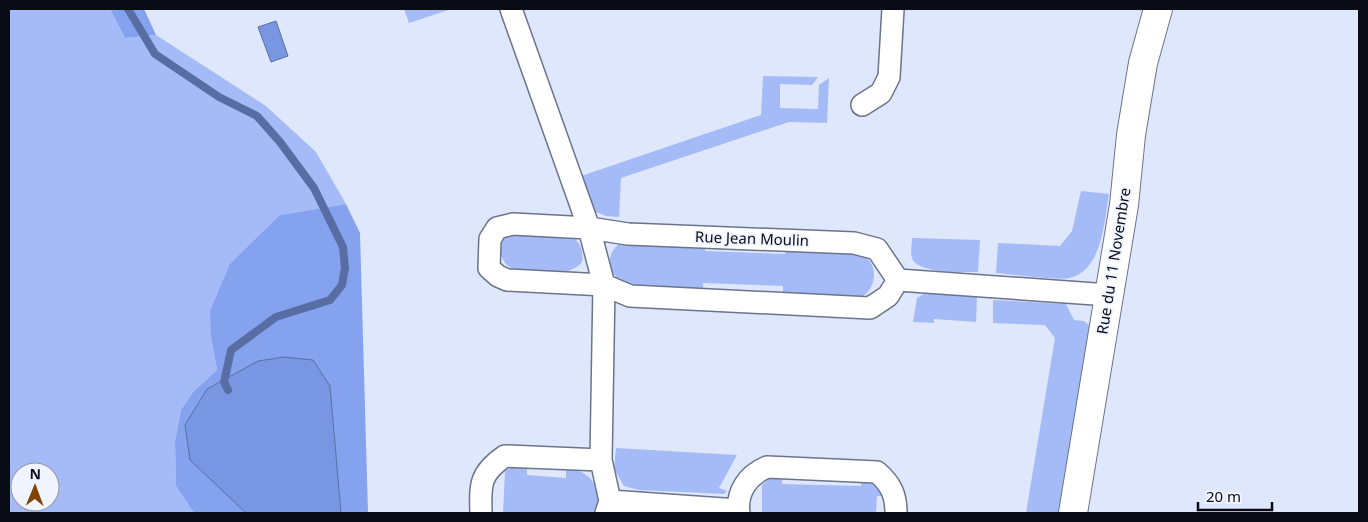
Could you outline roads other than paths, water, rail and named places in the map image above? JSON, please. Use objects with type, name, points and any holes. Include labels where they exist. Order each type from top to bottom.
[{"type":"street","points":[[511,9],[589,228],[604,285],[601,460],[608,507],[630,504],[738,512],[743,486],[755,472],[767,467],[877,472],[888,482],[896,500],[896,513]]},
{"type":"street","points":[[862,104],[882,93],[889,77],[893,9]]},
{"type":"street","name":"Rue du 11 Novembre","points":[[1073,513],[1124,206],[1131,135],[1143,64],[1158,9]]},
{"type":"street","name":"Rue Jean Moulin","points":[[513,224],[589,228],[628,234],[854,243],[877,249],[898,280],[888,296],[870,308],[630,296],[604,285],[507,280],[498,276],[489,268],[490,239],[497,228],[513,224]]},
{"type":"street","points":[[898,280],[1109,295]]},
{"type":"street","points":[[481,513],[482,478],[493,465],[505,456],[601,460]]},
{"type":"waterway","points":[[128,9],[155,54],[219,97],[257,116],[280,142],[314,188],[343,247],[345,268],[342,285],[330,300],[276,317],[231,350],[224,382],[228,390]]}]
